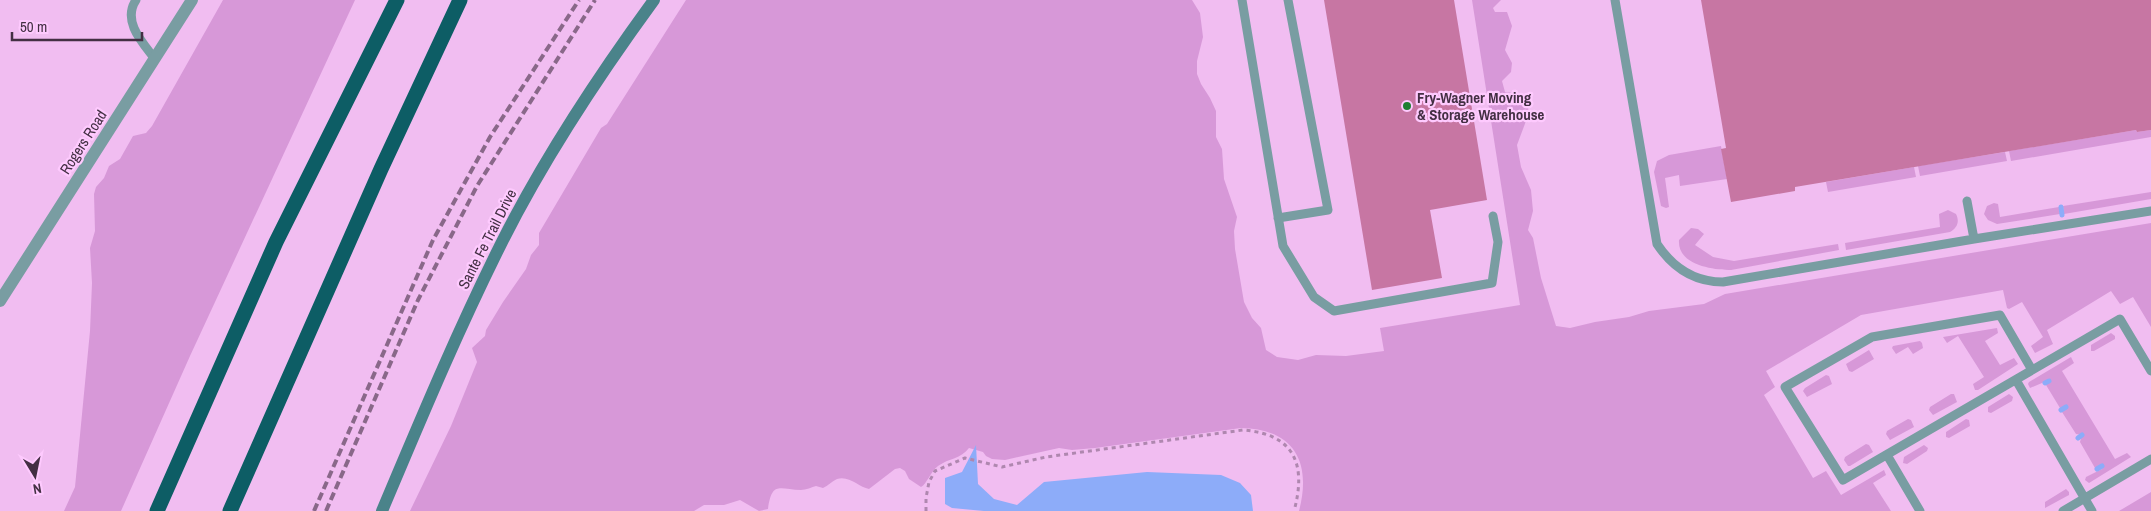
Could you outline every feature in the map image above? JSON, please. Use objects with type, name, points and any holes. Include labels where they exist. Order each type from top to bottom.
[{"type":"highway","points":[[157,511],[276,242],[397,0]]},
{"type":"highway","points":[[230,511],[381,169],[460,0]]},
{"type":"main road","name":"Sante Fe Trail Drive","points":[[382,511],[446,358],[506,235],[578,108],[654,0]]},
{"type":"street","name":"Rogers Road","points":[[0,301],[192,0]]},
{"type":"lane","points":[[136,0],[130,8],[131,20],[139,38],[155,59]]},
{"type":"lane","points":[[1242,0],[1283,246],[1314,296],[1334,311],[1492,283],[1498,242],[1493,216]]},
{"type":"lane","points":[[1278,218],[1328,210],[1288,0]]},
{"type":"lane","points":[[1615,0],[1657,244],[1665,256],[1686,273],[1706,280],[1724,282],[2151,211]]},
{"type":"lane","points":[[1967,201],[1974,239]]},
{"type":"lane","points":[[2032,370],[2000,316],[1872,337],[1785,387],[1843,480],[2120,319],[2151,371]]},
{"type":"lane","points":[[2016,380],[2092,511]]},
{"type":"lane","points":[[1887,455],[1920,511]]},
{"type":"lane","points":[[2063,511],[2151,459]]},
{"type":"path","points":[[927,511],[926,498],[929,482],[935,471],[965,458],[1002,466],[1046,457],[1243,430],[1272,436],[1286,445],[1294,457],[1299,473],[1300,490],[1294,511]]},
{"type":"shaded area","points":[[223,0],[355,0],[190,356],[121,511],[64,511],[75,487],[90,331],[92,283],[90,248],[95,231],[94,194],[96,187],[104,178],[109,166],[120,159],[133,136],[146,133],[152,126]]},
{"type":"shaded area","points":[[686,0],[1192,0],[1200,13],[1203,37],[1197,61],[1197,74],[1216,111],[1216,137],[1222,149],[1224,179],[1237,217],[1234,231],[1235,249],[1244,302],[1252,318],[1261,328],[1266,350],[1277,357],[1298,360],[1316,355],[1346,356],[1384,351],[1380,328],[1520,305],[1472,0],[1501,0],[1493,8],[1495,12],[1507,12],[1512,26],[1505,50],[1512,63],[1511,72],[1502,81],[1505,92],[1514,93],[1527,101],[1529,113],[1517,145],[1521,167],[1531,190],[1533,211],[1528,230],[1533,238],[1541,278],[1556,326],[1570,328],[1629,317],[1649,311],[1704,304],[1725,294],[2151,223],[2151,327],[2133,297],[2120,304],[2111,291],[2047,330],[2053,344],[2035,353],[2031,346],[2043,337],[2022,302],[2009,309],[2007,308],[2003,290],[1861,315],[1766,371],[1775,387],[1764,395],[1813,478],[1826,471],[1841,495],[1884,470],[1886,475],[1873,483],[1891,511],[1299,511],[1303,478],[1300,463],[1295,452],[1286,442],[1274,434],[1241,428],[1095,448],[1072,450],[1059,448],[1005,460],[992,459],[983,452],[969,448],[966,452],[938,466],[921,487],[909,479],[905,471],[900,468],[895,469],[869,489],[841,478],[823,488],[816,486],[803,490],[778,489],[772,494],[768,509],[759,511],[740,500],[724,505],[704,505],[694,511],[410,511],[451,426],[477,362],[472,348],[485,336],[486,330],[503,302],[526,269],[531,255],[539,245],[539,233],[601,128],[607,124]]},
{"type":"shaded area","points":[[2136,130],[2137,132],[2151,130],[2151,137],[2011,161],[2009,151]]},
{"type":"shaded area","points":[[1721,146],[1727,179],[1680,186],[1679,175],[1665,178],[1669,207],[1661,206],[1654,172],[1657,161],[1669,155]]},
{"type":"shaded area","points":[[2005,152],[2007,161],[1920,176],[1918,166]]},
{"type":"shaded area","points":[[1914,167],[1916,177],[1828,192],[1826,182]]},
{"type":"shaded area","points":[[2151,192],[2151,199],[2064,214],[2063,206]]},
{"type":"shaded area","points":[[1994,203],[1998,204],[2000,217],[2059,207],[2060,214],[1997,224],[1988,220],[1984,214],[1987,206]]},
{"type":"shaded area","points":[[1948,210],[1956,214],[1958,220],[1956,227],[1950,232],[1846,250],[1845,243],[1940,227],[1939,214]]},
{"type":"shaded area","points":[[1691,228],[1698,229],[1704,234],[1695,245],[1713,257],[1734,261],[1838,244],[1839,250],[1731,270],[1715,269],[1698,264],[1684,255],[1680,248],[1679,240]]},
{"type":"shaded area","points":[[1997,328],[1998,333],[1985,341],[2000,365],[2014,358],[2018,364],[1978,390],[1975,390],[1973,384],[1984,377],[1958,336],[1947,343],[1943,337]]},
{"type":"shaded area","points":[[2111,333],[2115,336],[2115,339],[2091,351],[2091,345]]},
{"type":"shaded area","points":[[1920,341],[1923,348],[1913,354],[1908,347],[1896,354],[1892,348],[1893,346]]},
{"type":"shaded area","points":[[1869,350],[1874,359],[1852,372],[1849,371],[1846,364]]},
{"type":"shaded area","points":[[2071,357],[2074,363],[2062,371],[2115,459],[2127,453],[2131,457],[2089,483],[2085,480],[2086,477],[2102,469],[2104,466],[2095,468],[2080,442],[2082,435],[2076,434],[2062,412],[2066,407],[2060,408],[2046,385],[2049,380],[2030,388],[2028,384]]},
{"type":"shaded area","points":[[1826,375],[1829,376],[1832,384],[1807,397],[1803,391],[1805,388]]},
{"type":"shaded area","points":[[1954,394],[1957,402],[1933,415],[1929,410],[1930,407]]},
{"type":"shaded area","points":[[2009,394],[2013,397],[2012,401],[1991,413],[1988,412],[1988,407]]},
{"type":"shaded area","points":[[1908,419],[1911,420],[1914,427],[1890,440],[1886,434],[1887,431]]},
{"type":"shaded area","points":[[1966,419],[1969,420],[1970,426],[1949,438],[1946,437],[1946,432]]},
{"type":"shaded area","points":[[1866,444],[1869,445],[1873,452],[1848,466],[1844,460],[1845,457]]},
{"type":"shaded area","points":[[1924,445],[1928,448],[1927,451],[1907,464],[1903,463],[1904,457]]},
{"type":"shaded area","points":[[2066,489],[2069,495],[2045,508],[2045,502]]},
{"type":"shaded area","points":[[2151,492],[2151,511],[2119,511]]},
{"type":"water","points":[[976,445],[978,484],[994,499],[1017,505],[1044,482],[1147,472],[1221,475],[1240,483],[1251,495],[1253,511],[984,511],[952,508],[945,504],[945,478],[962,472]]},
{"type":"building","name":"Fry-Wagner Moving & Storage Warehouse","points":[[1324,0],[1454,0],[1487,200],[1430,210],[1442,278],[1372,290]]},
{"type":"building","points":[[1701,0],[2151,0],[2151,130],[2137,132],[2136,130],[1795,187],[1795,191],[1731,202],[1721,149],[1726,148]]},
{"type":"waterway","points":[[2061,207],[2062,215]]},
{"type":"waterway","points":[[2045,383],[2049,381]]},
{"type":"waterway","points":[[2061,410],[2066,407]]},
{"type":"waterway","points":[[2078,438],[2082,435]]},
{"type":"waterway","points":[[2097,469],[2102,466]]},
{"type":"railway","points":[[314,511],[433,240],[490,137],[579,0]]},
{"type":"railway","points":[[326,511],[418,300],[477,186],[595,0]]},
{"type":"place","name":"Fry-Wagner Moving & Storage Warehouse","points":[[1407,106]]}]
